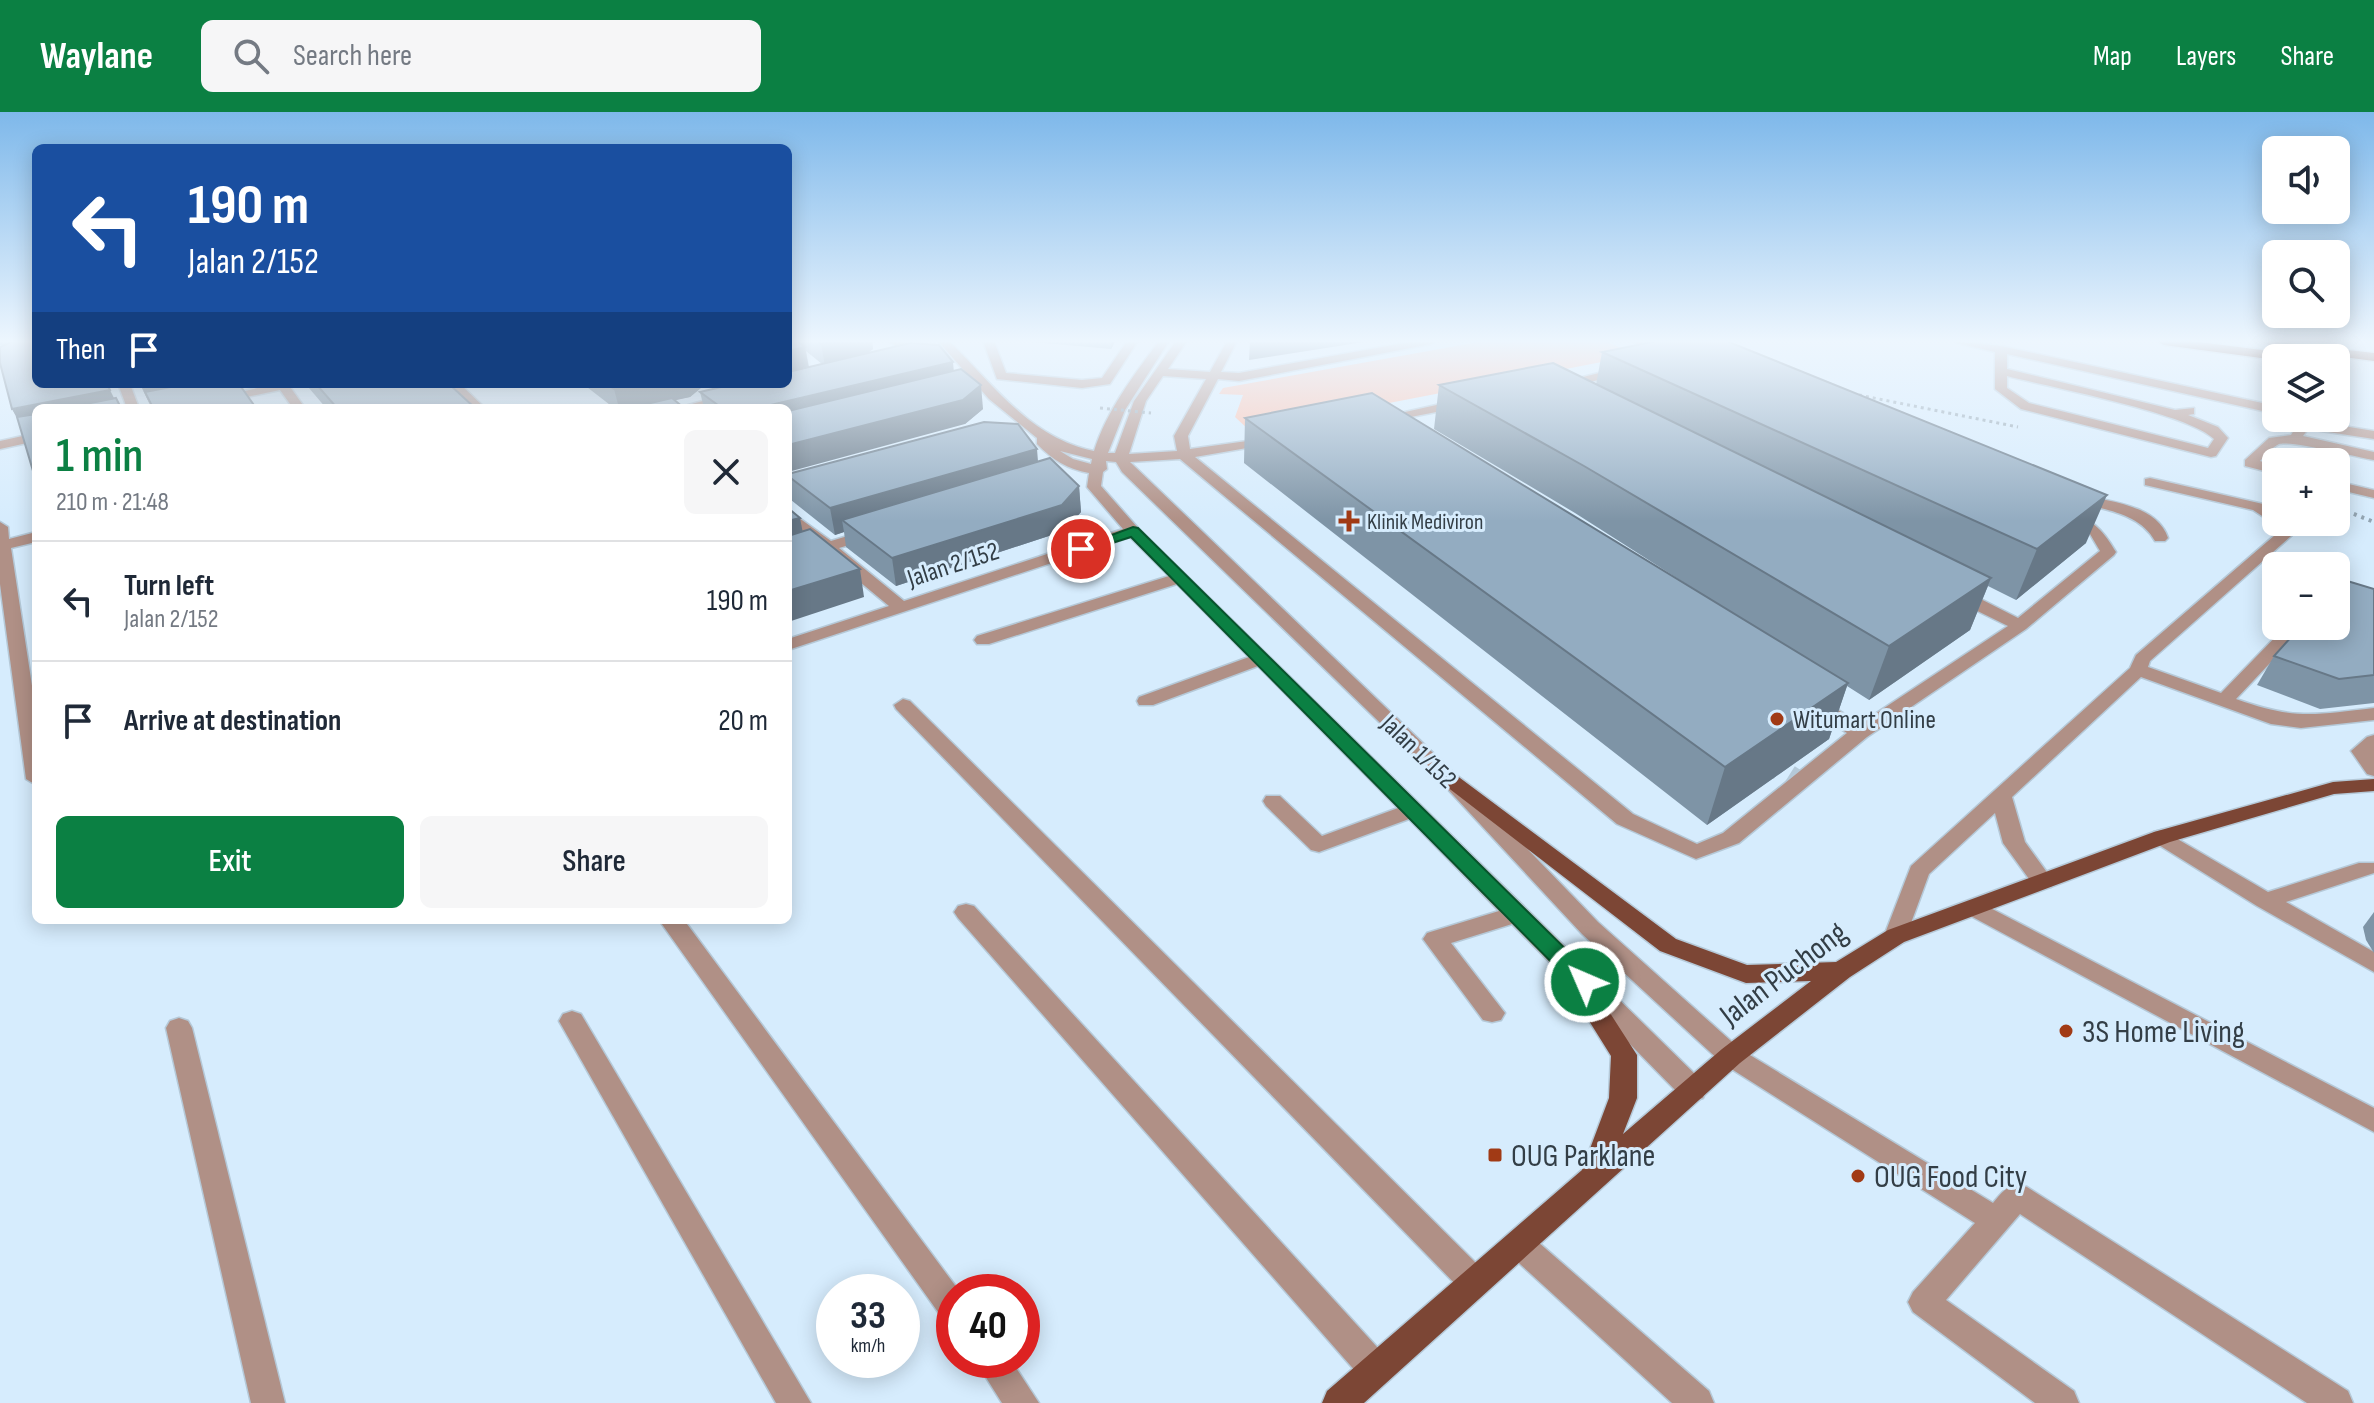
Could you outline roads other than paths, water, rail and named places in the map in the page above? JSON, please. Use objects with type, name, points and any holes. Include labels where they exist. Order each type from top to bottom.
[{"type":"main road","points":[[1449,779],[1668,945],[1746,974],[1841,971]]},
{"type":"main road","name":"Jalan Puchong","points":[[1339,1403],[1731,1056],[1841,971],[1896,936],[2162,837],[2333,788],[2374,785]]},
{"type":"main road","points":[[1563,960],[1624,1055],[1623,1098],[1593,1177]]},
{"type":"street","points":[[1002,401],[1025,421],[1059,460],[1081,468],[1097,463],[1176,460],[1184,455],[1280,438]]},
{"type":"street","points":[[1122,401],[1104,437],[1094,487],[1133,531]]},
{"type":"street","points":[[1124,463],[1140,401]]},
{"type":"street","points":[[1200,401],[1181,436],[1184,455],[1625,819],[1696,852],[1731,838],[1860,733],[2020,625],[2108,552],[2096,531],[2059,505],[2086,499],[2130,511],[2157,528],[2160,538]]},
{"type":"street","points":[[2018,401],[2025,406],[2211,453],[2221,438],[2213,430],[2175,414],[2124,401]]},
{"type":"street","points":[[2224,401],[2262,408]]},
{"type":"street","points":[[1405,437],[1371,421],[1464,403],[1478,405]]},
{"type":"street","points":[[2175,414],[2236,404]]},
{"type":"street","points":[[2115,429],[2139,405]]},
{"type":"street","points":[[1000,427],[1025,421]]},
{"type":"street","points":[[2350,421],[2374,425]]},
{"type":"street","points":[[2350,430],[2374,435]]},
{"type":"street","points":[[2295,438],[2297,432]]},
{"type":"street","points":[[0,445],[32,438]]},
{"type":"street","points":[[2266,448],[2274,441],[2295,438],[2318,446],[2374,456]]},
{"type":"street","points":[[1042,439],[1045,455],[1062,476]]},
{"type":"street","points":[[2262,452],[2250,463],[2262,466]]},
{"type":"street","name":"Jalan 1/152","points":[[1124,463],[1449,779],[1590,928],[1731,1056],[1996,1220]]},
{"type":"street","points":[[2150,482],[2262,510]]},
{"type":"street","points":[[2350,488],[2374,494]]},
{"type":"street","points":[[1083,495],[1104,514],[1133,531]]},
{"type":"street","points":[[792,517],[902,608]]},
{"type":"street","points":[[792,558],[888,528]]},
{"type":"street","name":"Jalan 1/152","points":[[1133,531],[1693,1090]]},
{"type":"street","name":"Jalan 2/152","points":[[792,644],[1133,531]]},
{"type":"street","points":[[32,537],[1,536],[30,692],[32,721]]},
{"type":"street","points":[[1896,936],[1919,871],[2138,670],[2142,659],[2283,536]]},
{"type":"street","points":[[2051,571],[2073,581]]},
{"type":"street","points":[[983,640],[1180,578]]},
{"type":"street","points":[[1935,583],[2020,625]]},
{"type":"street","points":[[2224,701],[2283,640]]},
{"type":"street","points":[[1146,701],[1261,659]]},
{"type":"street","points":[[1927,660],[1948,673]]},
{"type":"street","points":[[2138,670],[2271,718],[2301,722],[2374,714]]},
{"type":"street","points":[[1793,689],[1860,733]]},
{"type":"street","points":[[903,705],[1474,1282]]},
{"type":"street","points":[[2374,741],[2361,751],[2374,770]]},
{"type":"street","points":[[2001,795],[2014,843],[2043,882]]},
{"type":"street","points":[[1273,801],[1319,845],[1413,810]]},
{"type":"street","points":[[2162,837],[2374,963]]},
{"type":"street","points":[[2265,901],[2367,868]]},
{"type":"street","points":[[1975,908],[2374,1121]]},
{"type":"street","points":[[966,912],[1376,1370]]},
{"type":"street","points":[[1492,1013],[1435,939],[1516,914]]},
{"type":"street","points":[[674,924],[936,1284]]},
{"type":"street","points":[[572,1021],[794,1403]]},
{"type":"street","points":[[179,1028],[268,1403]]},
{"type":"street","points":[[2062,1403],[1924,1302],[2017,1196],[2336,1403]]},
{"type":"street","points":[[1519,1244],[1697,1403]]},
{"type":"street","points":[[1004,1378],[1022,1403]]},
{"type":"tunnel","points":[[1761,758],[1799,782]]},
{"type":"place","name":"Klinik Mediviron","points":[[1349,521]]},
{"type":"place","name":"Witumart Online","points":[[1777,719]]},
{"type":"place","name":"3S Home Living","points":[[2066,1031]]},
{"type":"place","name":"OUG Parklane","points":[[1495,1155]]},
{"type":"place","name":"OUG Food City","points":[[1858,1176]]}]
